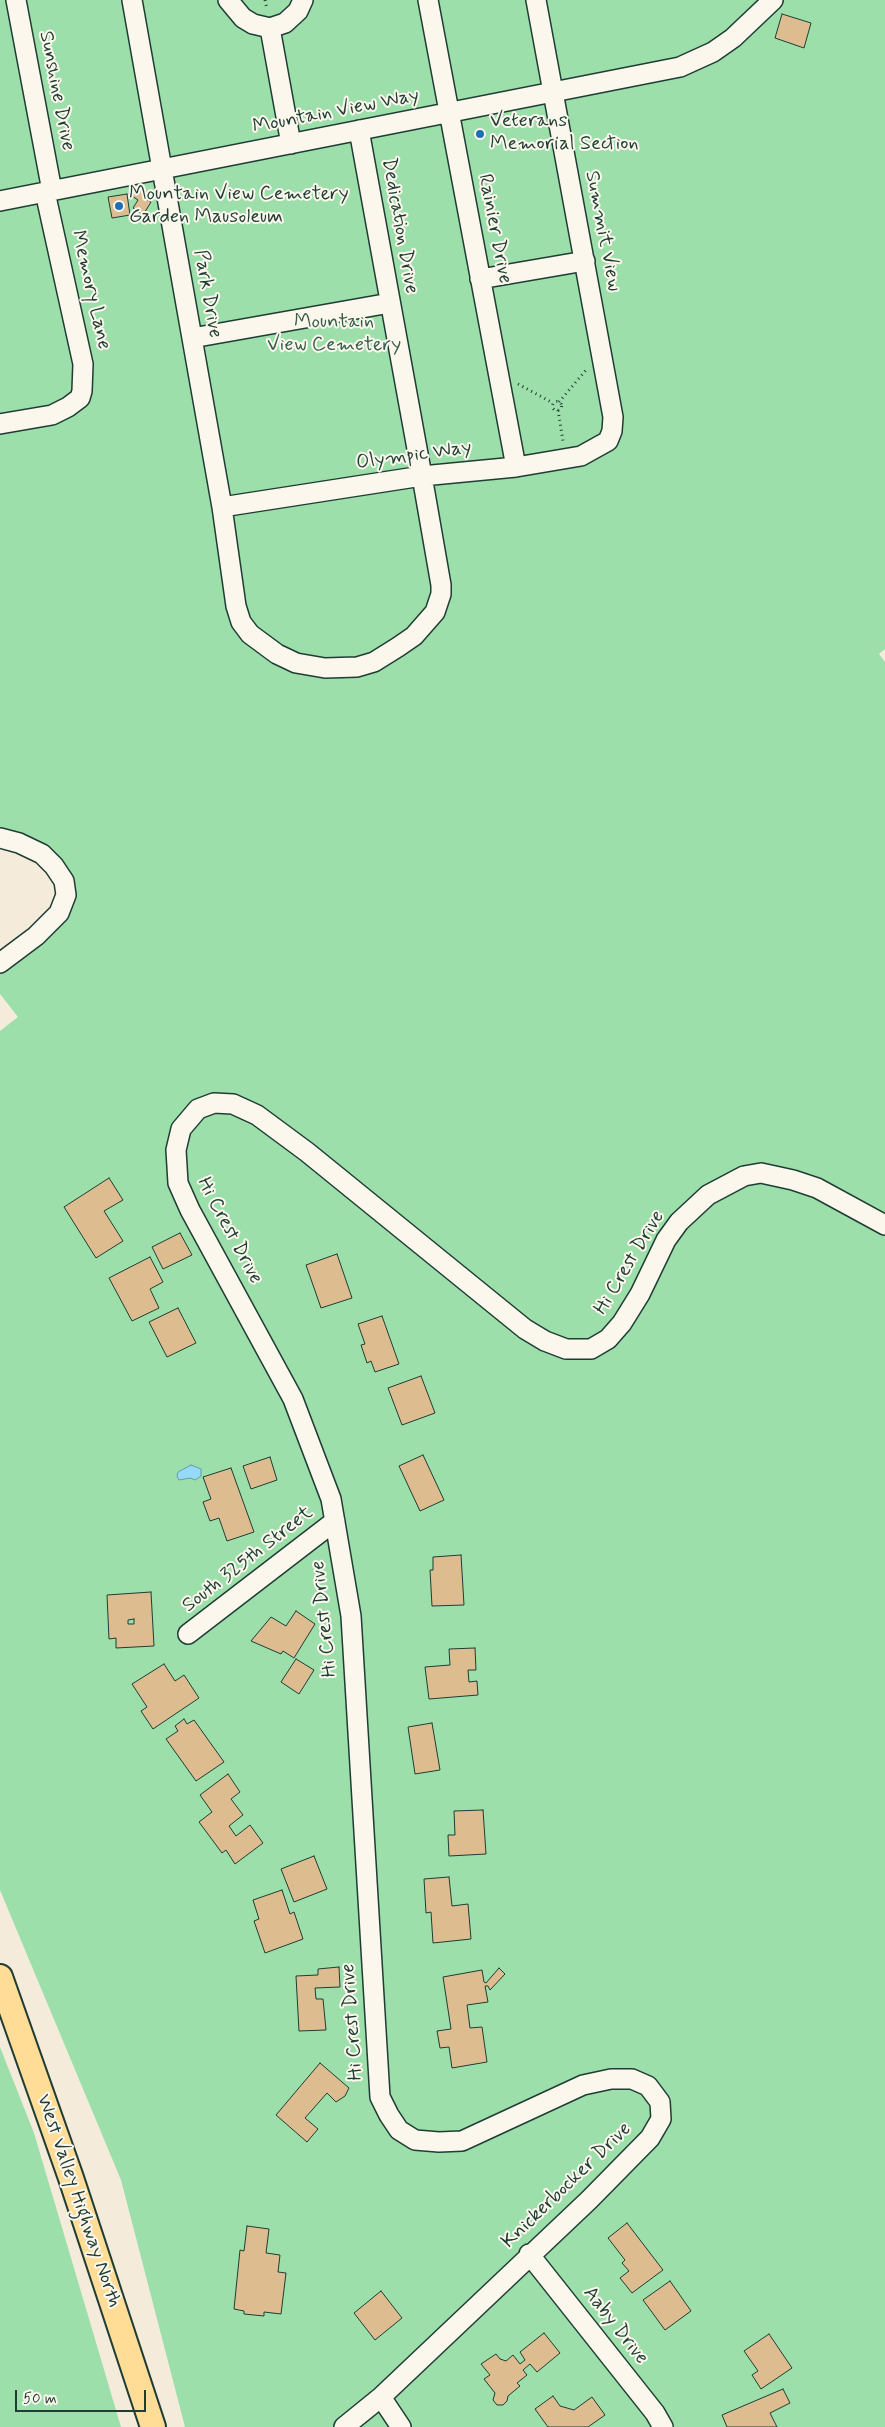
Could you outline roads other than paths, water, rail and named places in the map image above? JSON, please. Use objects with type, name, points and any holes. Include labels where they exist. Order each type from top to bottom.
[{"type":"main road","name":"West Valley Highway North","points":[[0,1977],[72,2178],[153,2427]]},
{"type":"street","name":"Sunshine Drive","points":[[16,0],[48,192]]},
{"type":"street","name":"Park Drive","points":[[132,0],[222,507]]},
{"type":"street","points":[[228,0],[243,18],[253,24],[270,28],[285,23],[298,11],[303,0]]},
{"type":"street","name":"Rainier Drive","points":[[428,0],[516,466]]},
{"type":"street","name":"Summit View","points":[[536,0],[613,416],[612,431],[608,441]]},
{"type":"street","name":"Mountain View Way","points":[[0,201],[680,67],[713,52],[733,38],[773,0]]},
{"type":"street","points":[[270,28],[291,144]]},
{"type":"street","name":"Dedication Drive","points":[[222,507],[236,606],[241,622],[250,634],[277,654],[296,663],[325,668],[357,667],[374,662],[414,636],[435,612],[441,585],[359,130]]},
{"type":"street","name":"Memory Lane","points":[[0,424],[52,415],[68,408],[80,398],[84,382],[83,364],[48,192]]},
{"type":"street","points":[[480,279],[585,262]]},
{"type":"street","points":[[192,338],[390,303]]},
{"type":"street","name":"Olympic Way","points":[[222,507],[422,476],[516,466],[566,458],[592,452],[608,441]]},
{"type":"street","points":[[0,838],[19,843],[42,854],[54,866],[64,882],[66,895],[59,913],[36,936],[0,963]]},
{"type":"street","name":"Hi Crest Drive","points":[[399,2130],[380,2097],[351,1616],[335,1521],[322,1472],[293,1399],[190,1210],[178,1183],[176,1163],[178,1136],[185,1121],[198,1109],[223,1102],[239,1106],[257,1115],[307,1152],[525,1329],[545,1341],[566,1349],[590,1349],[608,1339],[622,1323],[640,1294],[666,1240],[679,1222],[708,1195],[744,1176],[761,1173],[816,1188],[885,1225]]},
{"type":"street","name":"South 325th Street","points":[[188,1634],[335,1521]]},
{"type":"street","name":"Knickerbocker Drive","points":[[344,2427],[381,2397],[529,2254],[589,2200],[650,2138],[661,2119],[660,2102],[648,2086],[632,2079],[611,2079],[582,2085],[462,2141],[415,2140],[399,2130]]},
{"type":"street","name":"Aaby Drive","points":[[529,2254],[663,2427]]},
{"type":"street","points":[[381,2397],[402,2427]]},
{"type":"water","points":[[191,1465],[201,1469],[201,1476],[195,1480],[190,1478],[179,1480],[178,1472]]},
{"type":"place","name":"Veterans Memorial Section","points":[[480,134]]},
{"type":"place","name":"Mountain View Cemetery Garden Mausoleum","points":[[119,206]]},
{"type":"park label","name":"Mountain View Cemetery","points":[[334,334]]}]
